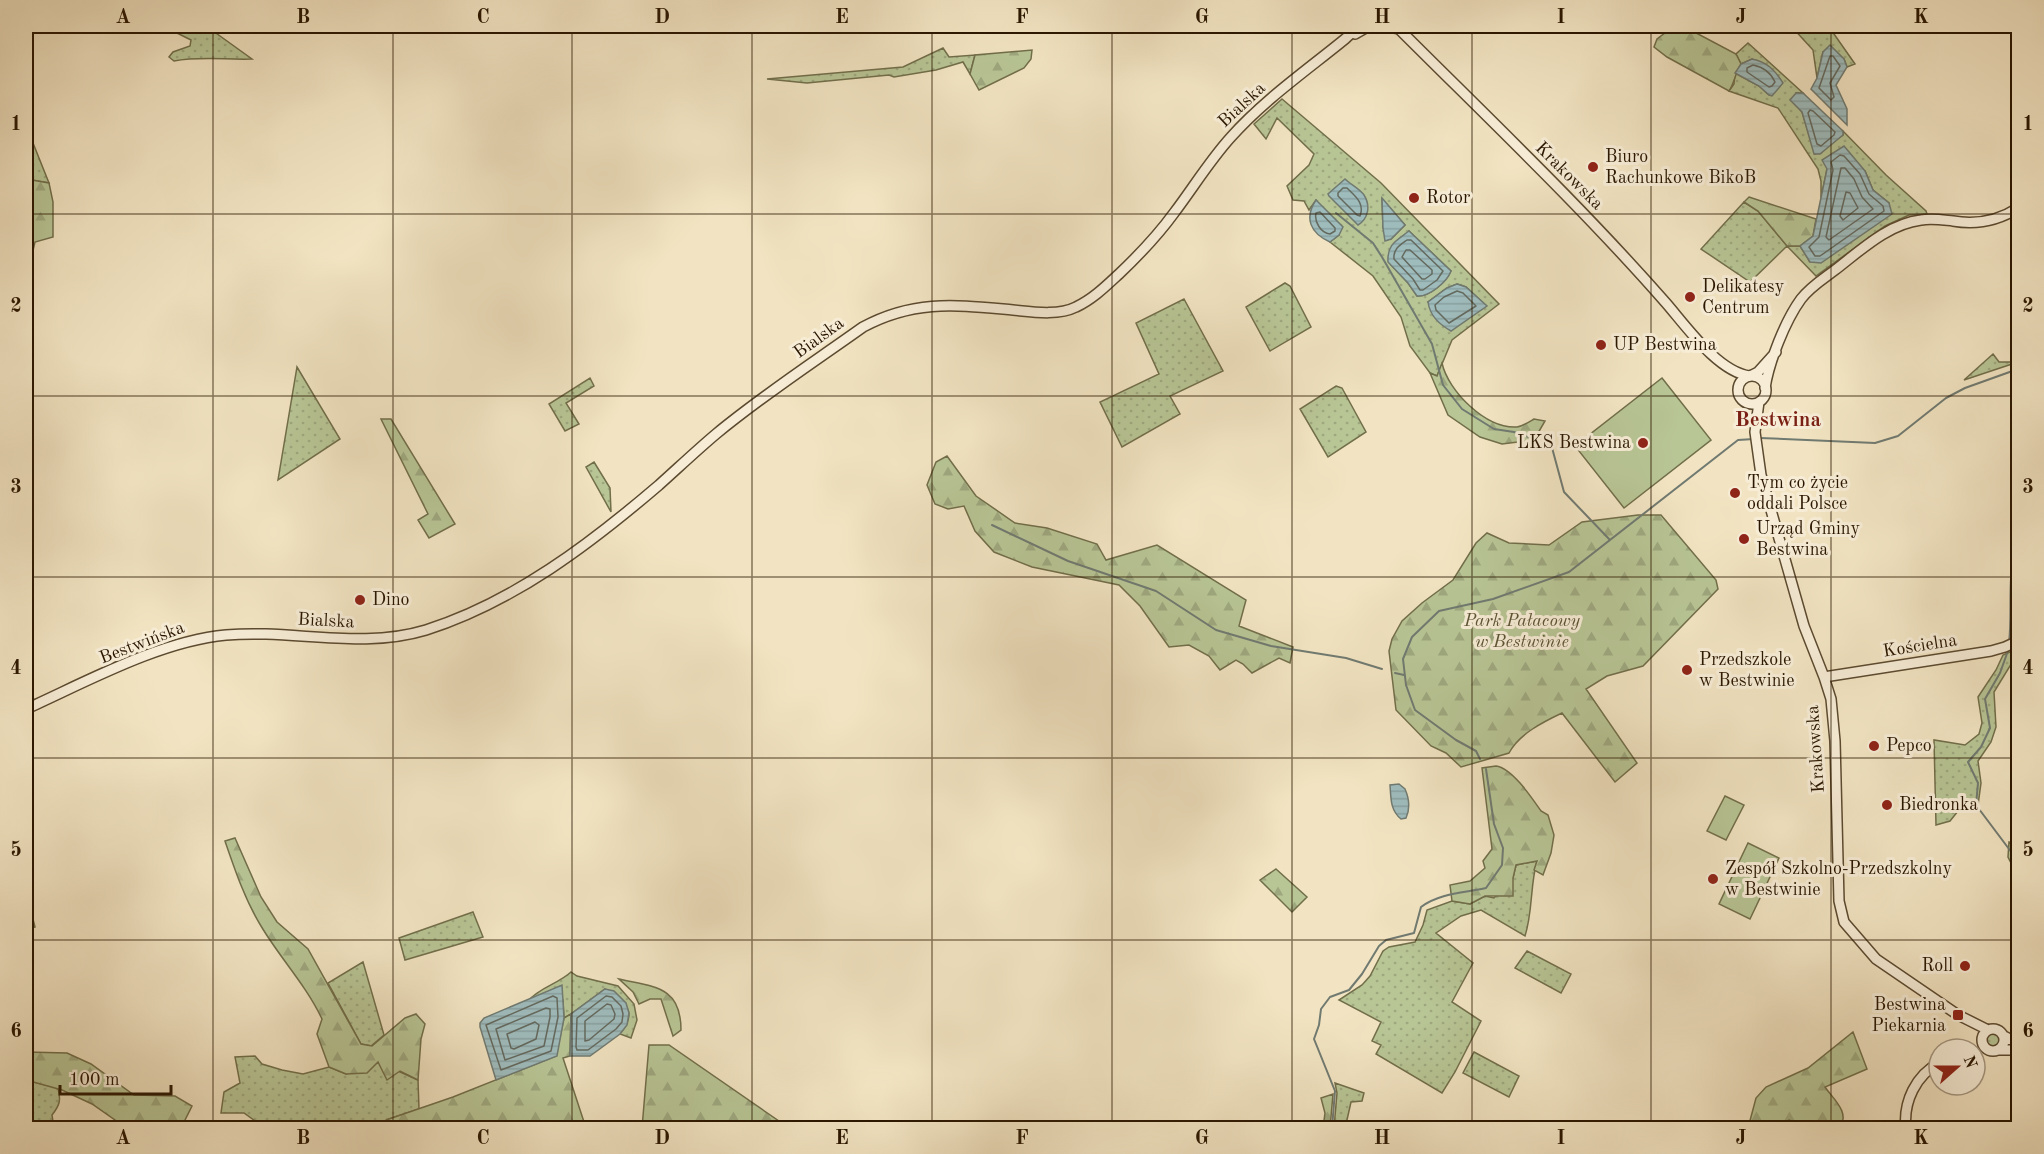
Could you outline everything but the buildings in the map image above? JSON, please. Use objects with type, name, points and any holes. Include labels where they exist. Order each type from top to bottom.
[{"type":"street","name":"Bialska","points":[[277,634],[366,639],[404,635],[450,621],[512,593],[569,556],[613,522],[735,419],[863,327],[889,314],[925,306],[963,306],[1033,312],[1073,309],[1101,291],[1159,232],[1221,148],[1243,124],[1359,26]]},
{"type":"street","name":"Bialska","points":[[1345,39],[1369,26]]},
{"type":"street","points":[[1384,26],[1398,27]]},
{"type":"street","name":"Krakowska","points":[[1398,27],[1625,257],[1712,354],[1738,387]]},
{"type":"street","points":[[1776,352],[1764,366],[1745,378],[1738,387],[1743,401],[1754,404],[1763,398],[1767,377],[1776,352],[1794,310],[1805,293],[1889,231],[1905,224],[1928,219],[1968,223],[1988,222],[2019,208]]},
{"type":"street","name":"Krakowska","points":[[1712,354],[1735,372],[1750,376]]},
{"type":"street","points":[[1750,376],[1760,379],[1766,388]]},
{"type":"street","name":"Krakowska","points":[[1743,401],[1755,432]]},
{"type":"street","name":"Krakowska","points":[[1759,402],[1755,432],[1756,443],[1771,513],[1804,626],[1824,677],[1834,721],[1839,901],[1844,922],[1876,958],[1961,1017],[1988,1030]]},
{"type":"street","name":"Bestwińska","points":[[26,709],[117,668],[180,644],[224,635],[277,634]]},
{"type":"street","name":"Kościelna","points":[[1824,677],[1915,664],[2012,644]]},
{"type":"street","name":"Krakowska","points":[[1961,1017],[1978,1037]]},
{"type":"street","points":[[1984,1037],[1988,1030],[1998,1029],[2004,1036],[2019,1043]]},
{"type":"street","points":[[1998,1050],[2003,1046],[2004,1036]]},
{"type":"street","points":[[1987,1047],[1992,1051],[2019,1050]]},
{"type":"street","points":[[1906,1128],[1906,1112],[1915,1086],[1927,1071]]},
{"type":"green space","points":[[163,26],[206,26],[252,59],[203,58],[174,61],[169,57],[173,52],[190,46],[191,40]]},
{"type":"green space","points":[[1683,26],[1736,54],[1741,64],[1729,91],[1667,57],[1654,47],[1657,39],[1669,30]]},
{"type":"green space","points":[[1791,26],[1833,26],[1834,34],[1855,64],[1847,67],[1844,59],[1823,52],[1817,78],[1813,50]]},
{"type":"green space","points":[[1748,43],[1803,93],[1796,93],[1796,105],[1802,112],[1815,154],[1843,135],[1843,131],[1927,214],[1909,215],[1885,226],[1816,276],[1787,246],[1800,246],[1810,262],[1889,203],[1873,190],[1865,171],[1827,169],[1821,198],[1818,169],[1778,108],[1729,91],[1734,84],[1735,73],[1759,86],[1769,95],[1752,59],[1741,64],[1736,54]]},
{"type":"green space","points":[[943,48],[949,57],[975,55],[970,74],[963,62],[936,70],[894,77],[889,75],[807,83],[767,79],[903,67]]},
{"type":"green space","points":[[1032,50],[1031,59],[1024,68],[979,90],[970,74],[975,55]]},
{"type":"green space","points":[[1282,99],[1381,183],[1499,304],[1452,340],[1437,376],[1430,373],[1410,346],[1401,317],[1373,276],[1330,242],[1339,235],[1316,200],[1309,210],[1304,201],[1293,200],[1287,186],[1309,165],[1314,154],[1277,118],[1266,139],[1254,124]],"holes":[[[1382,199],[1405,225],[1391,239],[1383,228]],[[1409,231],[1451,271],[1437,288],[1427,294],[1417,296],[1391,265]],[[1457,284],[1466,287],[1486,306],[1463,322],[1428,302],[1447,288]]]},
{"type":"green space","points":[[26,113],[31,138],[49,183],[26,179]]},
{"type":"green space","points":[[26,179],[49,183],[53,202],[53,237],[35,242],[26,280]]},
{"type":"green space","points":[[1749,197],[1816,219],[1813,236],[1800,246],[1787,246],[1758,211],[1744,202]]},
{"type":"green space","points":[[1744,202],[1758,211],[1787,246],[1750,282],[1701,249]]},
{"type":"green space","points":[[1285,283],[1290,286],[1311,327],[1270,351],[1246,307]]},
{"type":"green space","points":[[1184,299],[1223,371],[1170,396],[1180,414],[1122,447],[1100,402],[1159,374],[1136,323]]},
{"type":"green space","points":[[1993,354],[1999,362],[2018,362],[1964,380]]},
{"type":"green space","points":[[1442,363],[1460,396],[1481,415],[1493,422],[1517,427],[1534,419],[1545,421],[1534,440],[1502,444],[1480,437],[1448,415],[1430,373],[1437,376]]},
{"type":"green space","points":[[297,367],[340,439],[278,480]]},
{"type":"green space","points":[[590,378],[594,386],[566,403],[579,424],[565,431],[549,404]]},
{"type":"green space","name":"LKS Bestwina","points":[[1662,378],[1711,440],[1624,508],[1575,446]]},
{"type":"green space","points":[[1336,386],[1342,388],[1366,432],[1328,457],[1300,409]]},
{"type":"green space","points":[[381,419],[391,419],[455,524],[429,538],[418,520],[428,514]]},
{"type":"green space","points":[[947,456],[976,496],[1015,523],[1047,528],[1097,544],[1106,560],[1157,545],[1246,600],[1239,626],[1293,647],[1290,663],[1279,658],[1252,673],[1236,660],[1220,670],[1209,656],[1189,645],[1169,647],[1140,606],[1119,585],[1032,567],[994,552],[975,531],[964,506],[948,509],[935,504],[927,485],[936,462]]},
{"type":"green space","points":[[594,462],[610,488],[611,512],[586,467]]},
{"type":"green space","name":"Park Pałacowy w Bestwinie","points":[[1638,515],[1661,515],[1716,580],[1718,589],[1643,666],[1607,676],[1586,689],[1637,763],[1615,782],[1562,713],[1525,734],[1509,753],[1461,767],[1446,753],[1431,746],[1396,710],[1389,651],[1392,639],[1402,621],[1453,580],[1476,543],[1487,533],[1509,543],[1549,545],[1582,522]]},
{"type":"green space","points":[[2017,649],[2018,653],[1994,692],[1996,727],[1991,742],[1978,761],[1981,783],[1978,805],[1972,806],[1966,801],[1950,821],[1936,825],[1934,740],[1965,745],[1979,734],[1982,723],[1978,697],[2003,655]]},
{"type":"green space","points":[[1496,766],[1509,772],[1541,811],[1548,815],[1554,835],[1551,853],[1543,875],[1534,870],[1537,861],[1516,865],[1513,896],[1485,896],[1470,904],[1452,901],[1450,885],[1470,881],[1485,868],[1483,861],[1492,849],[1482,768]]},
{"type":"green space","points":[[1725,796],[1744,805],[1726,840],[1707,831]]},
{"type":"green space","points":[[235,838],[261,897],[277,922],[308,949],[361,1044],[372,1046],[405,1018],[416,1014],[425,1024],[421,1039],[418,1080],[400,1071],[387,1080],[378,1062],[367,1073],[346,1074],[329,1067],[317,1034],[322,1019],[261,926],[241,885],[225,841]]},
{"type":"green space","points":[[2009,842],[2018,845],[2018,903],[2015,899],[2017,875],[2008,857]]},
{"type":"green space","points":[[1748,843],[1779,858],[1750,919],[1719,904]]},
{"type":"green space","points":[[1537,861],[1525,936],[1481,910],[1461,916],[1436,933],[1473,963],[1452,1002],[1481,1021],[1442,1093],[1376,1054],[1381,1045],[1372,1041],[1381,1022],[1339,1000],[1362,985],[1370,976],[1383,951],[1389,947],[1415,942],[1427,910],[1452,901],[1470,904],[1485,896],[1494,898],[1513,878],[1516,865]]},
{"type":"green space","points":[[1276,869],[1307,897],[1292,912],[1260,880]]},
{"type":"green space","points":[[26,892],[35,927],[26,930]]},
{"type":"green space","points":[[473,912],[483,937],[405,960],[399,938]]},
{"type":"green space","points":[[1527,951],[1571,974],[1561,993],[1515,968]]},
{"type":"green space","points":[[363,962],[384,1035],[371,1046],[361,1044],[328,983]]},
{"type":"green space","points":[[571,972],[577,976],[618,986],[634,1004],[637,1020],[631,1038],[620,1034],[628,1019],[627,1008],[624,1003],[605,989],[564,1018],[563,1000],[528,1001],[538,992]]},
{"type":"green space","points":[[619,979],[654,987],[671,997],[680,1016],[681,1030],[673,1036],[661,999],[650,999],[639,1004],[633,992]]},
{"type":"green space","points":[[571,1014],[570,1056],[563,1058],[586,1128],[370,1128],[556,1056],[564,1018]]},
{"type":"green space","points":[[1853,1032],[1867,1069],[1825,1087],[1842,1111],[1843,1122],[1840,1128],[1811,1128],[1789,1120],[1775,1128],[1748,1128],[1756,1098],[1766,1087],[1808,1068]]},
{"type":"green space","points":[[1991,1032],[1997,1032],[2002,1037],[2002,1043],[1997,1048],[1991,1048],[1987,1044],[1986,1037]]},
{"type":"green space","points":[[649,1045],[669,1045],[789,1128],[642,1128]]},
{"type":"green space","points":[[26,1052],[67,1053],[91,1064],[134,1095],[175,1096],[192,1106],[181,1128],[142,1128],[118,1122],[92,1104],[62,1090],[26,1080]]},
{"type":"green space","points":[[1474,1052],[1519,1076],[1509,1097],[1463,1073]]},
{"type":"green space","points":[[255,1056],[262,1064],[303,1074],[329,1067],[346,1074],[378,1062],[418,1080],[419,1109],[370,1128],[265,1128],[244,1113],[221,1113],[224,1092],[240,1083],[235,1057]]},
{"type":"green space","points":[[26,1080],[58,1088],[59,1102],[52,1115],[54,1128],[26,1128]]},
{"type":"green space","points":[[1335,1083],[1364,1093],[1362,1101],[1351,1102],[1343,1128],[1334,1128],[1337,1093]]},
{"type":"green space","points":[[1333,1094],[1330,1128],[1323,1128],[1325,1113],[1321,1098]]},
{"type":"water","points":[[1830,45],[1844,59],[1847,67],[1836,85],[1847,109],[1847,125],[1811,89],[1817,78],[1823,52]]},
{"type":"water","points":[[1752,59],[1770,67],[1783,83],[1772,96],[1735,73],[1741,64]]},
{"type":"water","points":[[1796,93],[1803,93],[1843,131],[1843,135],[1820,154],[1814,154],[1802,112],[1790,100]]},
{"type":"water","points":[[1844,146],[1865,171],[1873,190],[1889,203],[1892,214],[1821,263],[1810,262],[1800,246],[1813,236],[1827,169],[1822,160]]},
{"type":"water","points":[[1345,179],[1366,199],[1368,208],[1366,216],[1358,225],[1328,194]]},
{"type":"water","points":[[1382,198],[1405,225],[1391,239],[1385,241],[1383,228]]},
{"type":"water","points":[[1316,200],[1343,227],[1339,235],[1330,242],[1318,234],[1311,224],[1310,213]]},
{"type":"water","points":[[1409,231],[1451,271],[1446,280],[1437,288],[1422,296],[1417,296],[1388,262],[1391,247],[1396,240]]},
{"type":"water","points":[[1457,284],[1466,287],[1487,306],[1451,331],[1436,319],[1428,302],[1447,288]]},
{"type":"water","points":[[1399,784],[1405,789],[1408,804],[1406,818],[1401,819],[1393,808],[1390,785]]},
{"type":"water","points":[[562,985],[564,1018],[557,1056],[496,1080],[480,1023],[484,1018]]},
{"type":"water","points":[[605,989],[614,991],[626,1003],[629,1013],[627,1025],[620,1034],[590,1056],[570,1056],[571,1014]]},
{"type":"waterway","points":[[1336,213],[1373,243],[1432,344],[1443,385],[1462,409],[1494,429],[1532,438]]},
{"type":"waterway","points":[[1760,438],[1875,443],[1898,436],[1946,398],[1965,388],[2018,369]]},
{"type":"waterway","points":[[1480,759],[1476,751],[1456,740],[1415,710],[1406,685],[1403,659],[1412,637],[1439,611],[1493,599],[1569,572],[1738,440],[1754,439]]},
{"type":"waterway","points":[[1546,442],[1551,444],[1564,492],[1610,540]]},
{"type":"waterway","points":[[992,525],[1068,561],[1156,591],[1216,630],[1271,646],[1346,658],[1382,669]]},
{"type":"waterway","points":[[2009,643],[2012,567],[2018,543]]},
{"type":"waterway","points":[[2009,648],[2000,673],[1985,699],[1990,728],[1981,747],[1968,762],[1978,783],[1976,805],[2018,861]]},
{"type":"waterway","points":[[1395,673],[1404,675]]},
{"type":"waterway","points":[[1332,1128],[1335,1091],[1314,1039],[1321,1009],[1330,997],[1349,990],[1379,946],[1386,940],[1414,933],[1421,907],[1444,896],[1486,888],[1502,865],[1503,848],[1494,824],[1486,769]]},
{"type":"place","name":"Biuro Rachunkowe BikoB","points":[[1593,167]]},
{"type":"place","name":"Rotor","points":[[1414,198]]},
{"type":"place","name":"Delikatesy Centrum","points":[[1690,297]]},
{"type":"place","name":"UP Bestwina","points":[[1601,345]]},
{"type":"place","name":"LKS Bestwina","points":[[1643,443]]},
{"type":"place","name":"Tym co życie oddali Polsce","points":[[1735,493]]},
{"type":"place","name":"Urząd Gminy Bestwina","points":[[1744,539]]},
{"type":"place","name":"Dino","points":[[360,600]]},
{"type":"place","name":"Przedszkole w Bestwinie","points":[[1687,670]]},
{"type":"place","name":"Pepco","points":[[1874,746]]},
{"type":"place","name":"Biedronka","points":[[1887,805]]},
{"type":"place","name":"Zespół Szkolno-Przedszkolny w Bestwinie","points":[[1713,879]]},
{"type":"place","name":"Roll","points":[[1965,966]]},
{"type":"place","name":"Bestwina Piekarnia","points":[[1958,1015]]},
{"type":"district","name":"Bestwina","points":[[1778,420]]}]
